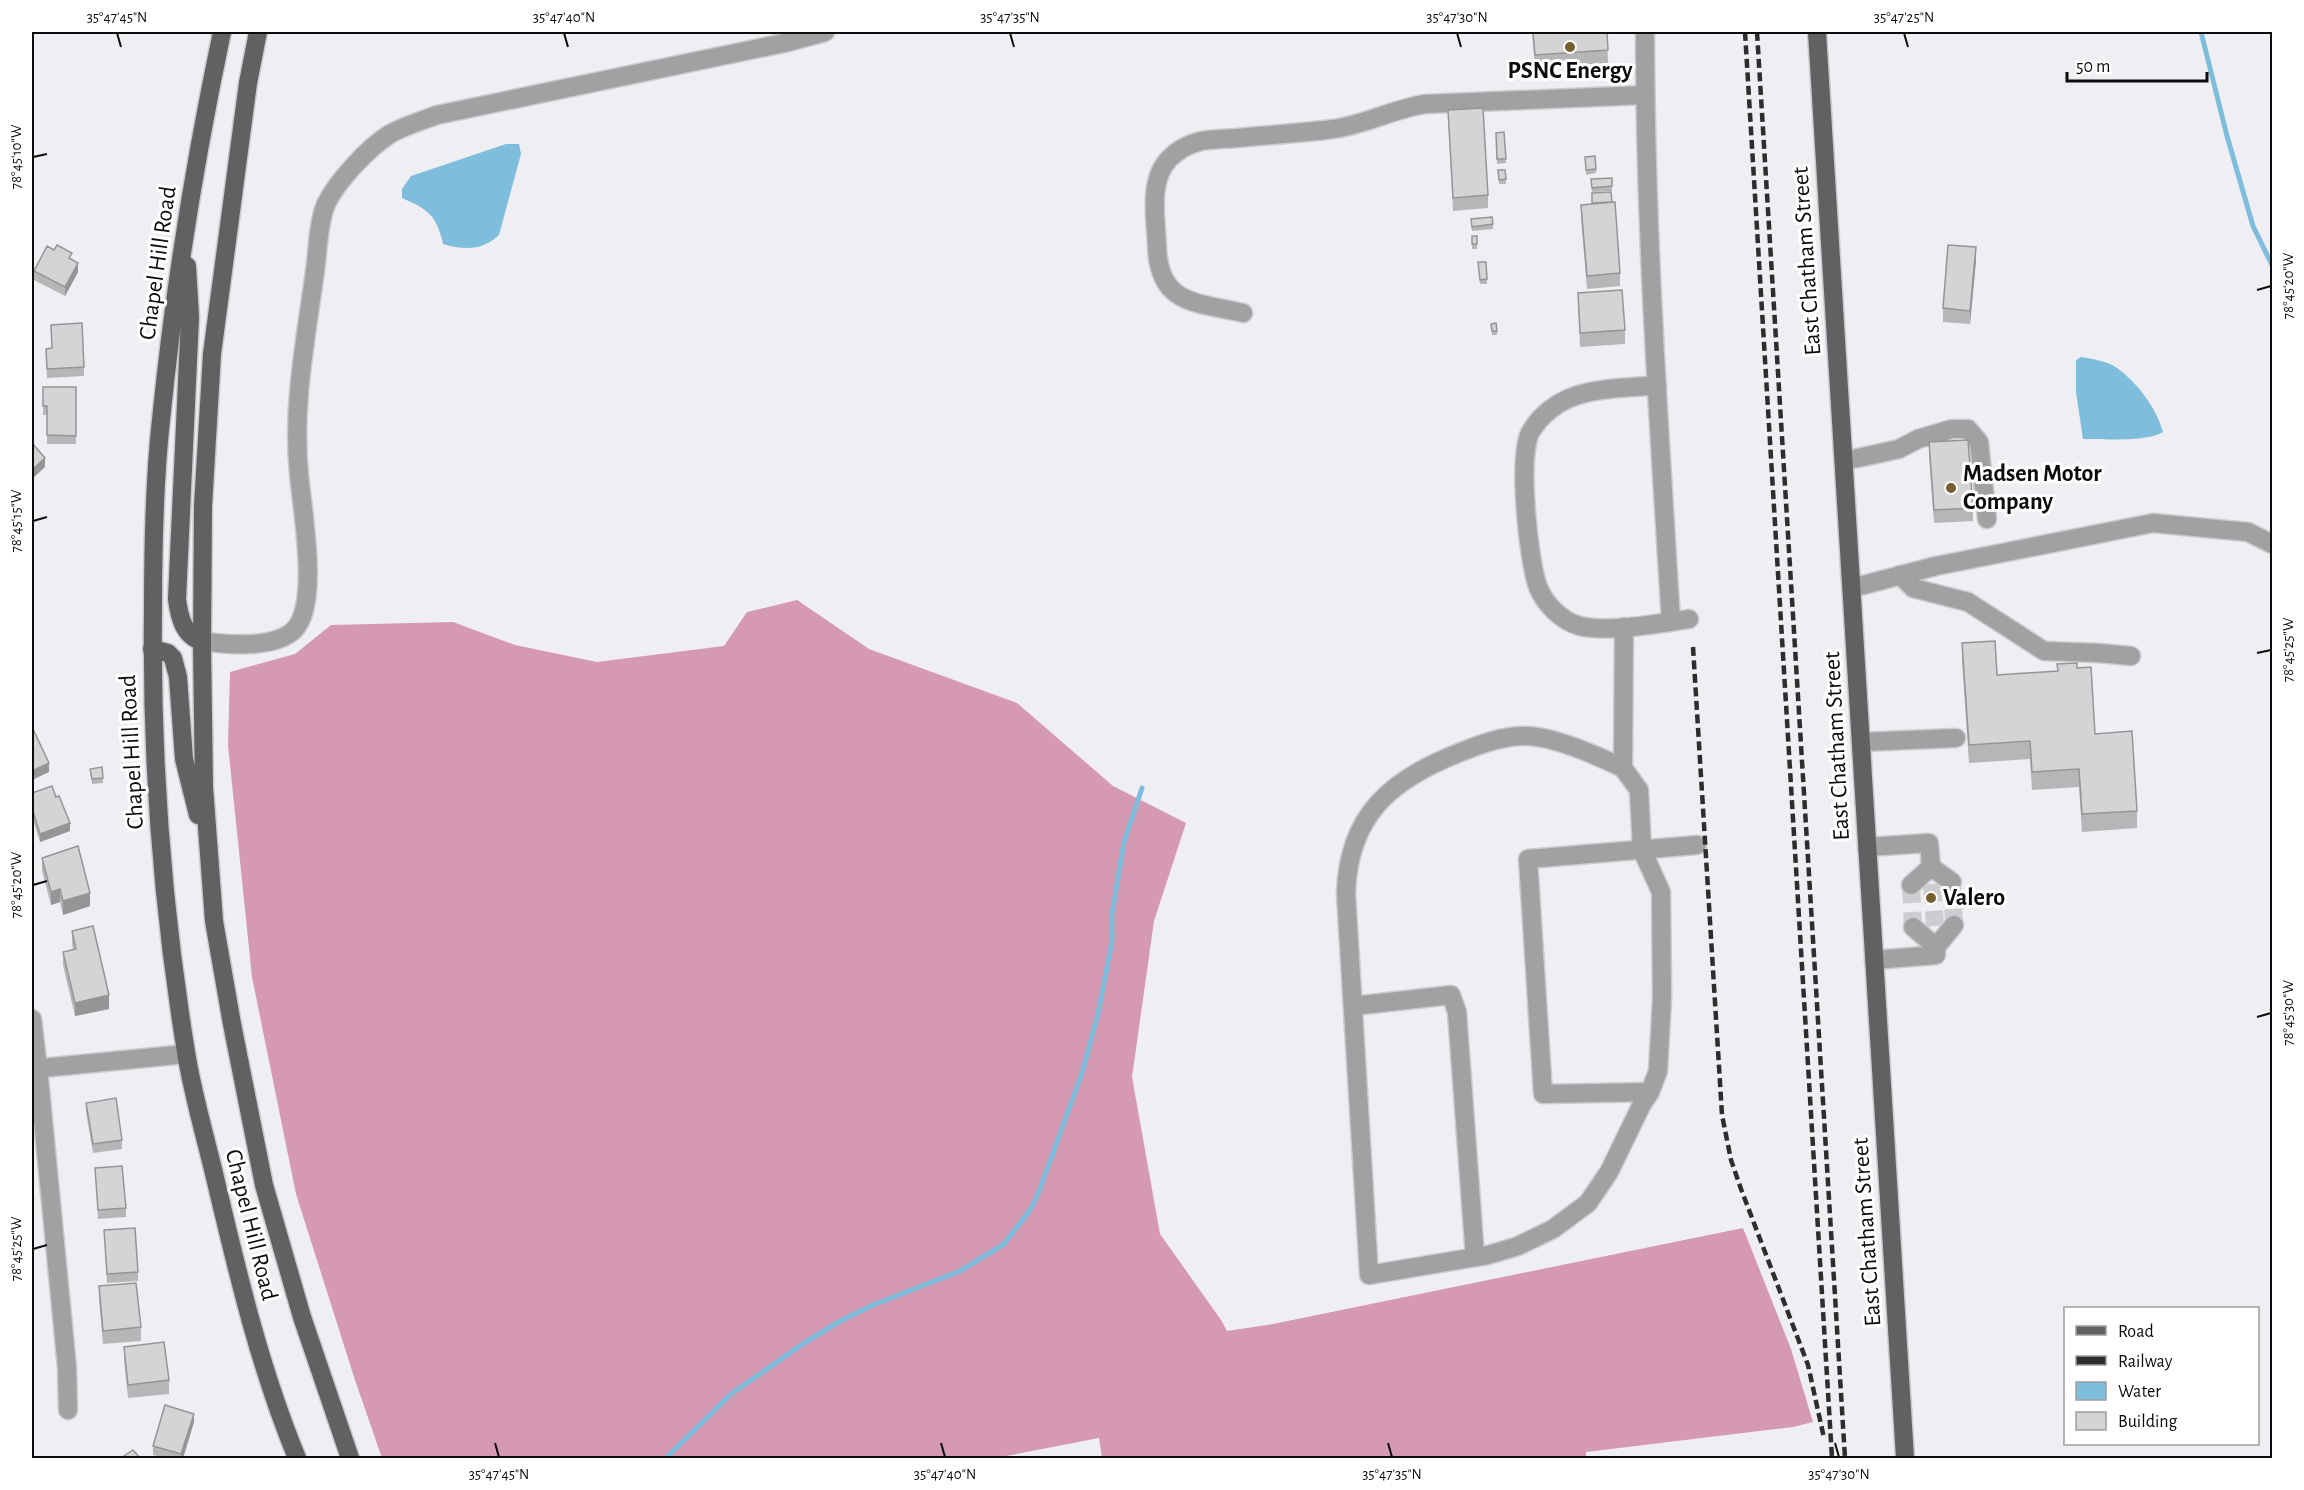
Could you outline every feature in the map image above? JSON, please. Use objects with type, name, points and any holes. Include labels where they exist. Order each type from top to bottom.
[{"type":"main road","name":"Chapel Hill Road","points":[[222,32],[181,252],[160,422],[153,550],[152,649],[156,782],[166,908],[186,1054],[247,1310],[297,1458]]},
{"type":"main road","name":"Chapel Hill Road","points":[[258,32],[248,83],[212,354],[204,506],[202,641],[204,787],[214,921],[264,1185],[302,1317],[350,1458]]},
{"type":"main road","name":"East Chatham Street","points":[[1817,32],[1905,1458]]},
{"type":"main road","points":[[189,210],[187,268],[190,317],[177,598],[183,624],[190,635],[202,641]]},
{"type":"main road","points":[[152,649],[168,653],[176,666],[184,759],[210,861]]},
{"type":"street","points":[[202,641],[221,644],[270,642],[283,638],[295,629],[302,616],[308,595],[308,561],[298,471],[301,370],[326,205],[347,171],[390,134],[437,115],[784,43],[825,32]]},
{"type":"street","points":[[1645,32],[1645,142],[1671,622]]},
{"type":"street","points":[[1243,313],[1188,300],[1176,294],[1165,284],[1159,269],[1155,191],[1161,172],[1169,159],[1180,150],[1201,141],[1344,127],[1392,111],[1425,104],[1645,95]]},
{"type":"street","points":[[1657,385],[1584,393],[1560,402],[1538,421],[1530,434],[1523,470],[1532,566],[1539,588],[1549,606],[1566,620],[1580,626],[1624,627],[1689,620]]},
{"type":"street","points":[[1844,461],[1899,449],[1918,439],[1952,429],[1968,429],[1979,442],[1987,519]]},
{"type":"street","points":[[1852,588],[1936,566],[2152,523],[2248,532],[2272,544]]},
{"type":"street","points":[[1900,576],[1913,588],[1968,602],[2044,651],[2099,652],[2131,656]]},
{"type":"street","points":[[1623,768],[1624,627]]},
{"type":"street","points":[[1527,736],[1554,741],[1623,768],[1639,790],[1642,850],[1661,892],[1662,998],[1658,1071],[1650,1092],[1609,1172],[1588,1203],[1552,1230],[1518,1246],[1475,1257],[1369,1275],[1347,872],[1350,853],[1356,837],[1370,812],[1388,793],[1413,775],[1440,760],[1508,738],[1527,736]]},
{"type":"street","points":[[1861,742],[1956,738]]},
{"type":"street","points":[[1867,848],[1929,843],[1931,875]]},
{"type":"street","points":[[1650,1092],[1543,1094],[1528,859],[1697,845]]},
{"type":"street","points":[[1911,885],[1931,875],[1952,882]]},
{"type":"street","points":[[1936,947],[1954,925]]},
{"type":"street","points":[[1874,960],[1936,955],[1935,926]]},
{"type":"street","points":[[1914,927],[1936,947]]},
{"type":"street","points":[[1353,1006],[1451,995],[1457,1012],[1475,1257]]},
{"type":"street","points":[[32,1019],[35,1068],[67,1368],[68,1410]]},
{"type":"street","points":[[35,1068],[186,1054]]},
{"type":"shaded area","points":[[797,600],[869,649],[1017,703],[1113,786],[1186,823],[1154,921],[1132,1077],[1160,1234],[1227,1331],[1273,1324],[1743,1228],[1791,1349],[1813,1422],[1793,1427],[1586,1452],[1586,1458],[1102,1458],[1099,1438],[996,1458],[382,1458],[296,1194],[252,977],[228,745],[230,672],[295,654],[331,625],[453,622],[515,645],[597,662],[724,646],[747,612]]},
{"type":"water","points":[[506,144],[519,144],[521,154],[499,235],[486,244],[473,248],[443,244],[438,226],[430,214],[402,198],[402,189],[411,176]]},
{"type":"water","points":[[2081,357],[2109,364],[2124,374],[2139,388],[2151,405],[2163,432],[2136,439],[2083,439],[2076,392],[2076,360]]},
{"type":"building","name":"PSNC Energy","points":[[1533,32],[1607,32],[1608,50],[1535,55]]},
{"type":"building","points":[[1483,108],[1488,195],[1453,198],[1448,110]]},
{"type":"building","points":[[1504,132],[1506,159],[1497,159],[1496,133]]},
{"type":"building","points":[[1595,156],[1596,169],[1586,170],[1585,157]]},
{"type":"building","points":[[1498,170],[1505,170],[1506,179],[1499,180]]},
{"type":"building","points":[[1612,178],[1612,186],[1592,188],[1591,179]]},
{"type":"building","points":[[1611,192],[1612,202],[1592,203],[1592,193]]},
{"type":"building","points":[[1615,202],[1620,273],[1587,276],[1581,205]]},
{"type":"building","points":[[1492,217],[1493,224],[1472,227],[1471,219]]},
{"type":"building","points":[[1472,236],[1477,236],[1477,244],[1472,244]]},
{"type":"building","points":[[57,245],[72,253],[69,258],[78,263],[65,287],[34,271],[47,246],[54,250]]},
{"type":"building","points":[[1948,245],[1976,247],[1970,311],[1943,308]]},
{"type":"building","points":[[1478,262],[1486,262],[1487,279],[1480,280]]},
{"type":"building","points":[[1622,290],[1625,330],[1580,333],[1578,293]]},
{"type":"building","points":[[82,323],[84,367],[47,369],[46,349],[52,348],[51,325]]},
{"type":"building","points":[[1496,323],[1497,331],[1492,331],[1491,324]]},
{"type":"building","points":[[43,387],[76,387],[76,436],[47,435],[47,406],[43,406]]},
{"type":"building","name":"Madsen Motor Company","points":[[1968,440],[1973,508],[1934,510],[1929,442]]},
{"type":"building","points":[[32,443],[45,458],[32,470]]},
{"type":"building","points":[[1995,641],[1997,675],[2058,671],[2057,664],[2077,663],[2077,668],[2091,667],[2095,734],[2132,731],[2137,811],[2082,814],[2079,769],[2032,772],[2030,741],[1969,745],[1962,643]]},
{"type":"building","points":[[32,727],[49,763],[32,771]]},
{"type":"building","points":[[102,767],[103,778],[92,779],[90,769]]},
{"type":"building","points":[[52,786],[56,797],[59,796],[70,823],[40,834],[32,808],[32,793]]},
{"type":"building","points":[[78,846],[90,893],[63,901],[60,889],[51,892],[42,858]]},
{"type":"building","points":[[93,926],[109,995],[75,1003],[63,952],[76,949],[72,931]]},
{"type":"building","points":[[116,1098],[122,1140],[93,1144],[86,1103]]},
{"type":"building","points":[[122,1166],[126,1208],[98,1210],[95,1168]]},
{"type":"building","points":[[135,1228],[138,1272],[107,1274],[104,1230]]},
{"type":"building","points":[[136,1283],[141,1327],[103,1331],[99,1286]]},
{"type":"building","points":[[164,1342],[169,1380],[128,1385],[124,1347]]},
{"type":"building","points":[[165,1405],[194,1414],[181,1454],[153,1446]]},
{"type":"building","points":[[133,1450],[140,1458],[121,1458]]},
{"type":"waterway","points":[[2201,32],[2227,136],[2253,226],[2272,265]]},
{"type":"waterway","points":[[666,1458],[731,1394],[804,1343],[840,1321],[873,1305],[960,1271],[1004,1244],[1030,1210],[1038,1194],[1082,1073],[1098,1014],[1112,941],[1112,914],[1124,842],[1142,788]]},
{"type":"tunnel","points":[[1952,882],[1954,925]]},
{"type":"tunnel","points":[[1932,884],[1935,926]]},
{"type":"tunnel","points":[[1911,885],[1913,927]]},
{"type":"railway","points":[[1745,32],[1832,1458]]},
{"type":"railway","points":[[1757,32],[1845,1458]]},
{"type":"railway","points":[[1693,647],[1722,1115],[1731,1160],[1808,1365],[1824,1438]]},
{"type":"place","name":"PSNC Energy","points":[[1570,47]]},
{"type":"place","name":"Madsen Motor Company","points":[[1951,488]]},
{"type":"place","name":"Valero","points":[[1931,898]]}]
